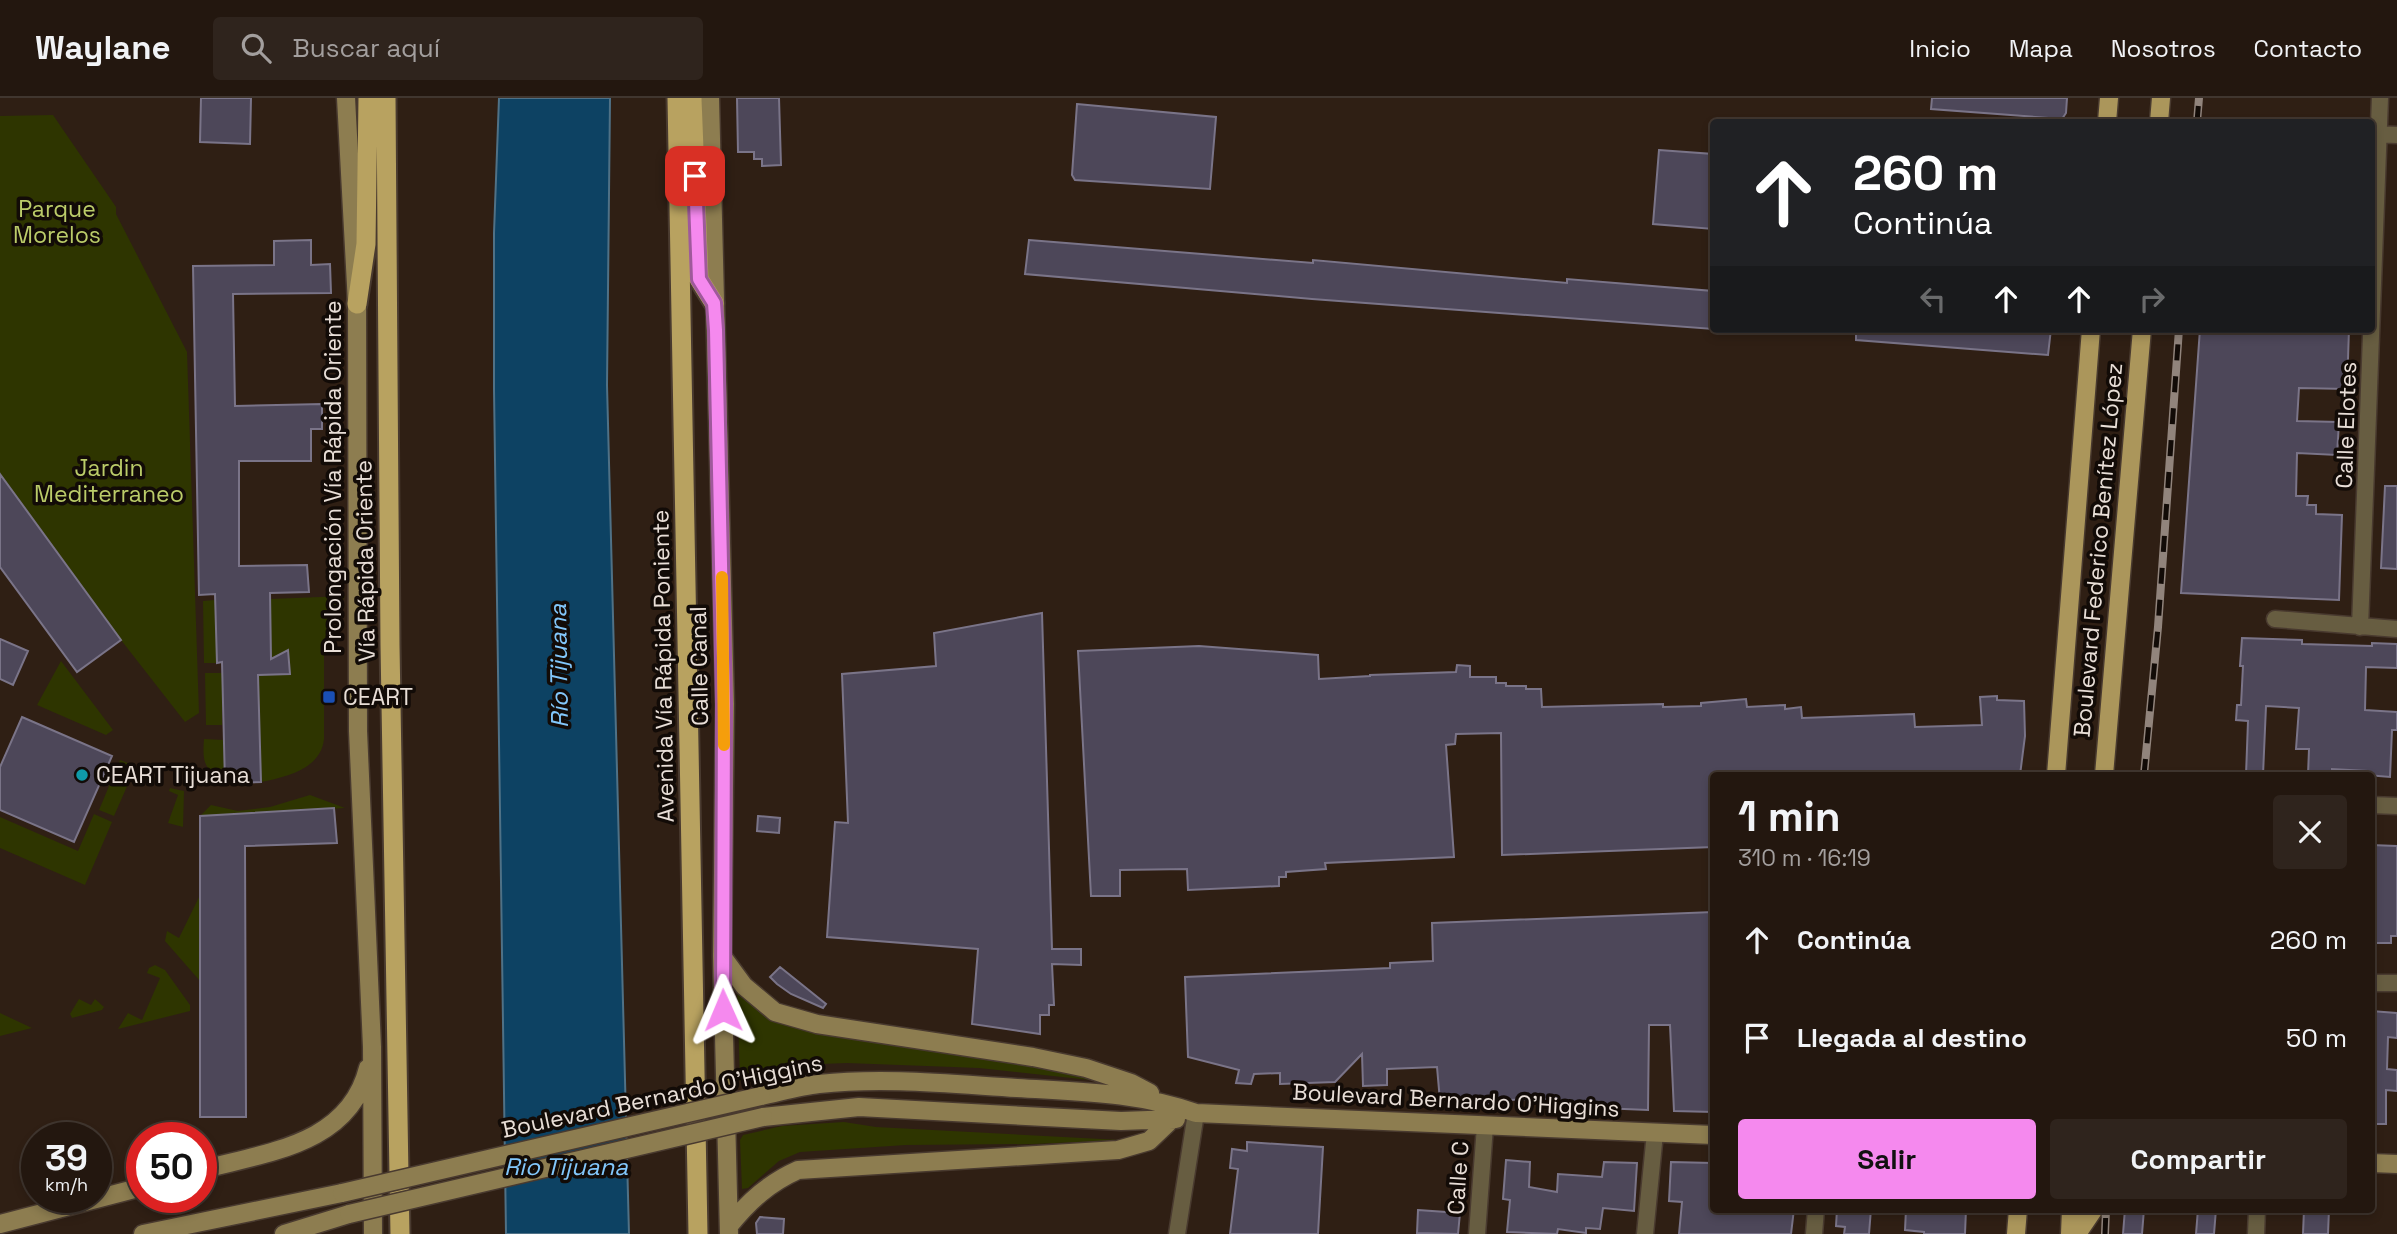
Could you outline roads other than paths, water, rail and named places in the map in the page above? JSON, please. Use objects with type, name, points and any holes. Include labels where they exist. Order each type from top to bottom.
[{"type":"highway","points":[[357,304],[366,244],[368,98]]},
{"type":"highway","name":"Vía Rápida Oriente","points":[[386,98],[390,645],[400,1234]]},
{"type":"highway","name":"Avenida Vía Rápida Poniente","points":[[677,98],[698,1234]]},
{"type":"highway","points":[[692,98],[699,279],[714,303]]},
{"type":"main road","name":"Prolongación Vía Rápida Oriente","points":[[346,98],[357,304],[358,731],[372,1047],[373,1234]]},
{"type":"main road","name":"Calle Canal","points":[[710,98],[724,704],[722,956],[729,1230]]},
{"type":"main road","points":[[2108,119],[2109,98]]},
{"type":"main road","points":[[2159,119],[2161,98]]},
{"type":"main road","name":"Boulevard Federico Benítez López","points":[[2056,772],[2091,333]]},
{"type":"main road","name":"Boulevard Federico Benítez López","points":[[2104,772],[2141,333]]},
{"type":"main road","points":[[722,956],[744,986],[775,1012],[817,1024],[1033,1057],[1086,1068],[1131,1083],[1170,1112],[1149,1141],[1118,1150],[798,1170],[781,1178],[748,1202],[729,1230]]},
{"type":"main road","points":[[217,1166],[299,1143],[337,1122],[359,1093],[372,1047]]},
{"type":"main road","name":"Boulevard Bernardo O'Higgins","points":[[143,1234],[342,1193],[817,1084],[893,1082],[1125,1094],[1170,1112]]},
{"type":"main road","name":"Boulevard Bernardo O'Higgins","points":[[284,1234],[349,1214],[763,1117],[859,1107],[1121,1121],[1170,1112],[1710,1135]]},
{"type":"main road","points":[[2375,1163],[2397,1164]]},
{"type":"main road","points":[[0,1224],[126,1191]]},
{"type":"main road","points":[[2016,1234],[2018,1213]]},
{"type":"main road","points":[[2070,1234],[2071,1213]]},
{"type":"main road","points":[[2077,1234],[2091,1213]]},
{"type":"street","name":"Calle Elotes","points":[[2375,134],[2380,98]]},
{"type":"street","points":[[2375,134],[2397,135]]},
{"type":"street","name":"Calle Elotes","points":[[2360,627],[2369,333]]},
{"type":"street","points":[[2275,619],[2397,629]]},
{"type":"street","points":[[2375,805],[2397,806]]},
{"type":"street","points":[[2375,983],[2397,984]]},
{"type":"street","points":[[1177,1234],[1196,1113]]},
{"type":"street","name":"Calle C","points":[[1477,1234],[1485,1126]]},
{"type":"street","points":[[1645,1234],[1654,1133]]},
{"type":"street","points":[[1814,1234],[1816,1213]]},
{"type":"street","points":[[2256,1234],[2257,1213]]},
{"type":"water","name":"Rio Tijuana","points":[[499,98],[610,98],[607,385],[629,1234],[506,1234],[494,389],[494,233]]},
{"type":"railway","points":[[2197,119],[2199,98]]},
{"type":"railway","points":[[2144,772],[2158,627],[2179,333]]},
{"type":"railway","points":[[2105,1234],[2106,1213]]},
{"type":"place","name":"CEART","points":[[329,697]]},
{"type":"place","name":"CEART Tijuana","points":[[82,775]]},
{"type":"park label","name":"Parque Morelos","points":[[57,222]]},
{"type":"park label","name":"Jardin Mediterraneo","points":[[109,481]]},
{"type":"water label","name":"Río Tijuana","points":[[559,666]]}]
